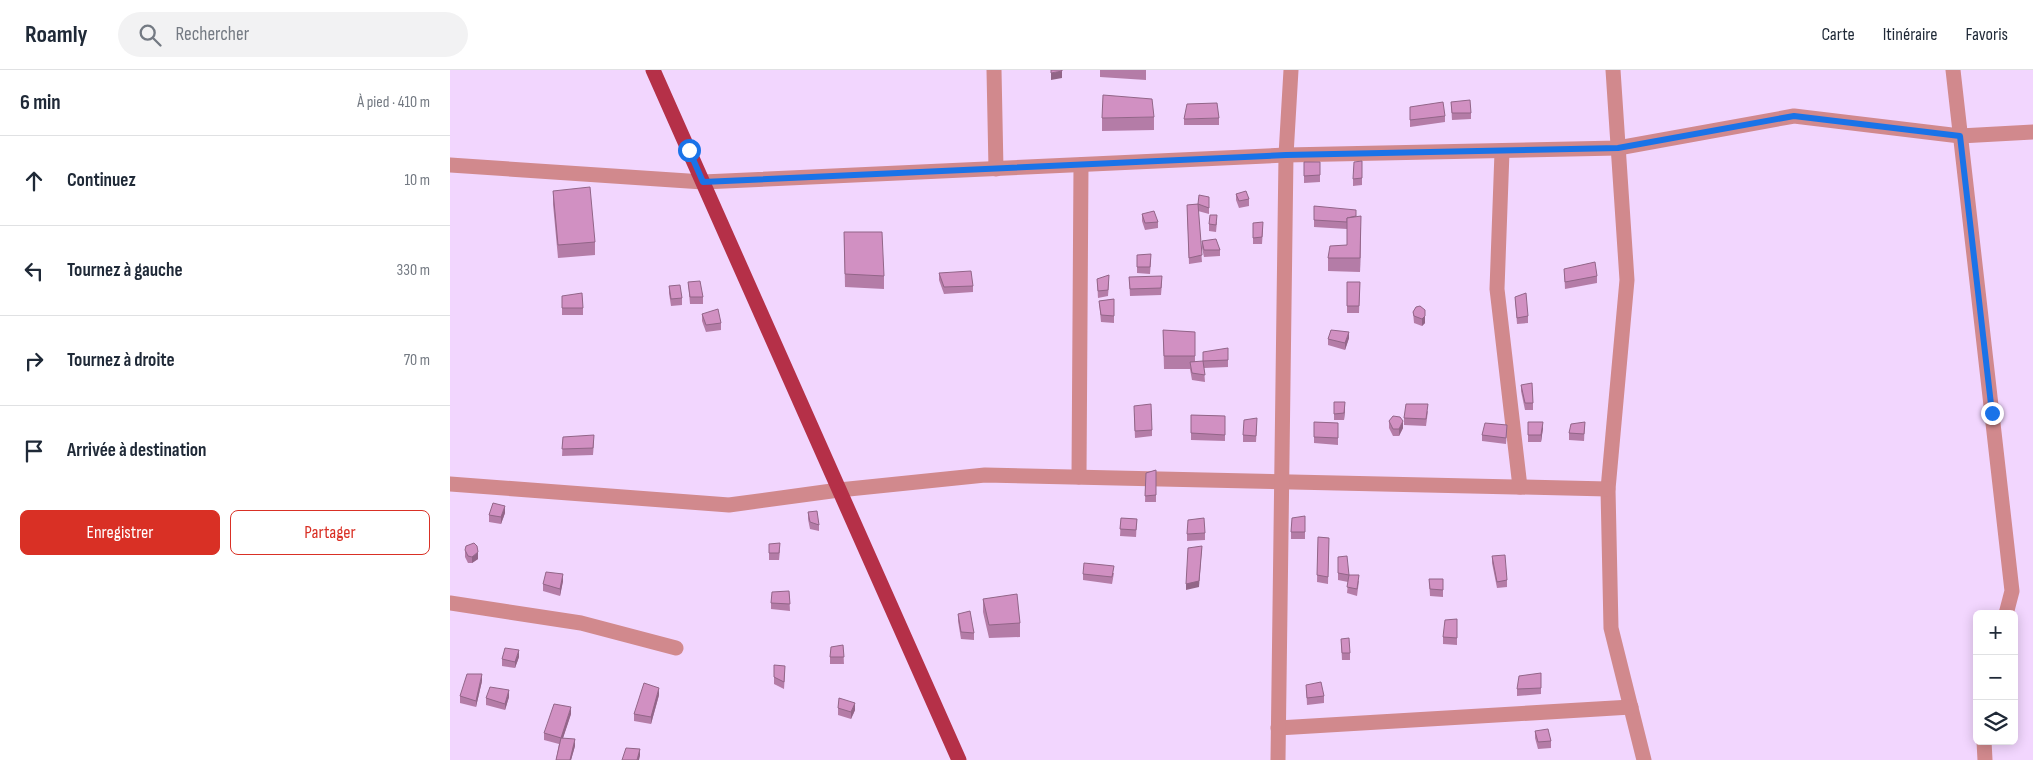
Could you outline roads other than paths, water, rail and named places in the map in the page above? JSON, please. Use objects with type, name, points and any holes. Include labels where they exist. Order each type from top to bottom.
[{"type":"main road","points":[[653,70],[959,760]]},
{"type":"street","points":[[994,70],[996,168]]},
{"type":"street","points":[[1278,760],[1286,155],[1291,70]]},
{"type":"street","points":[[1613,70],[1627,280],[1608,489],[1611,628],[1644,760]]},
{"type":"street","points":[[1953,70],[2012,591],[2007,610]]},
{"type":"street","points":[[450,165],[703,182],[1286,155],[1502,152],[1618,148],[1794,116],[1960,136],[2033,132]]},
{"type":"street","points":[[1502,152],[1497,289],[1520,487]]},
{"type":"street","points":[[1079,477],[1081,165]]},
{"type":"street","points":[[450,484],[729,505],[839,490],[984,475],[1608,489]]},
{"type":"street","points":[[450,602],[580,623],[676,648]]},
{"type":"street","points":[[1278,728],[1631,707]]},
{"type":"street","points":[[1984,745],[1985,760]]}]
